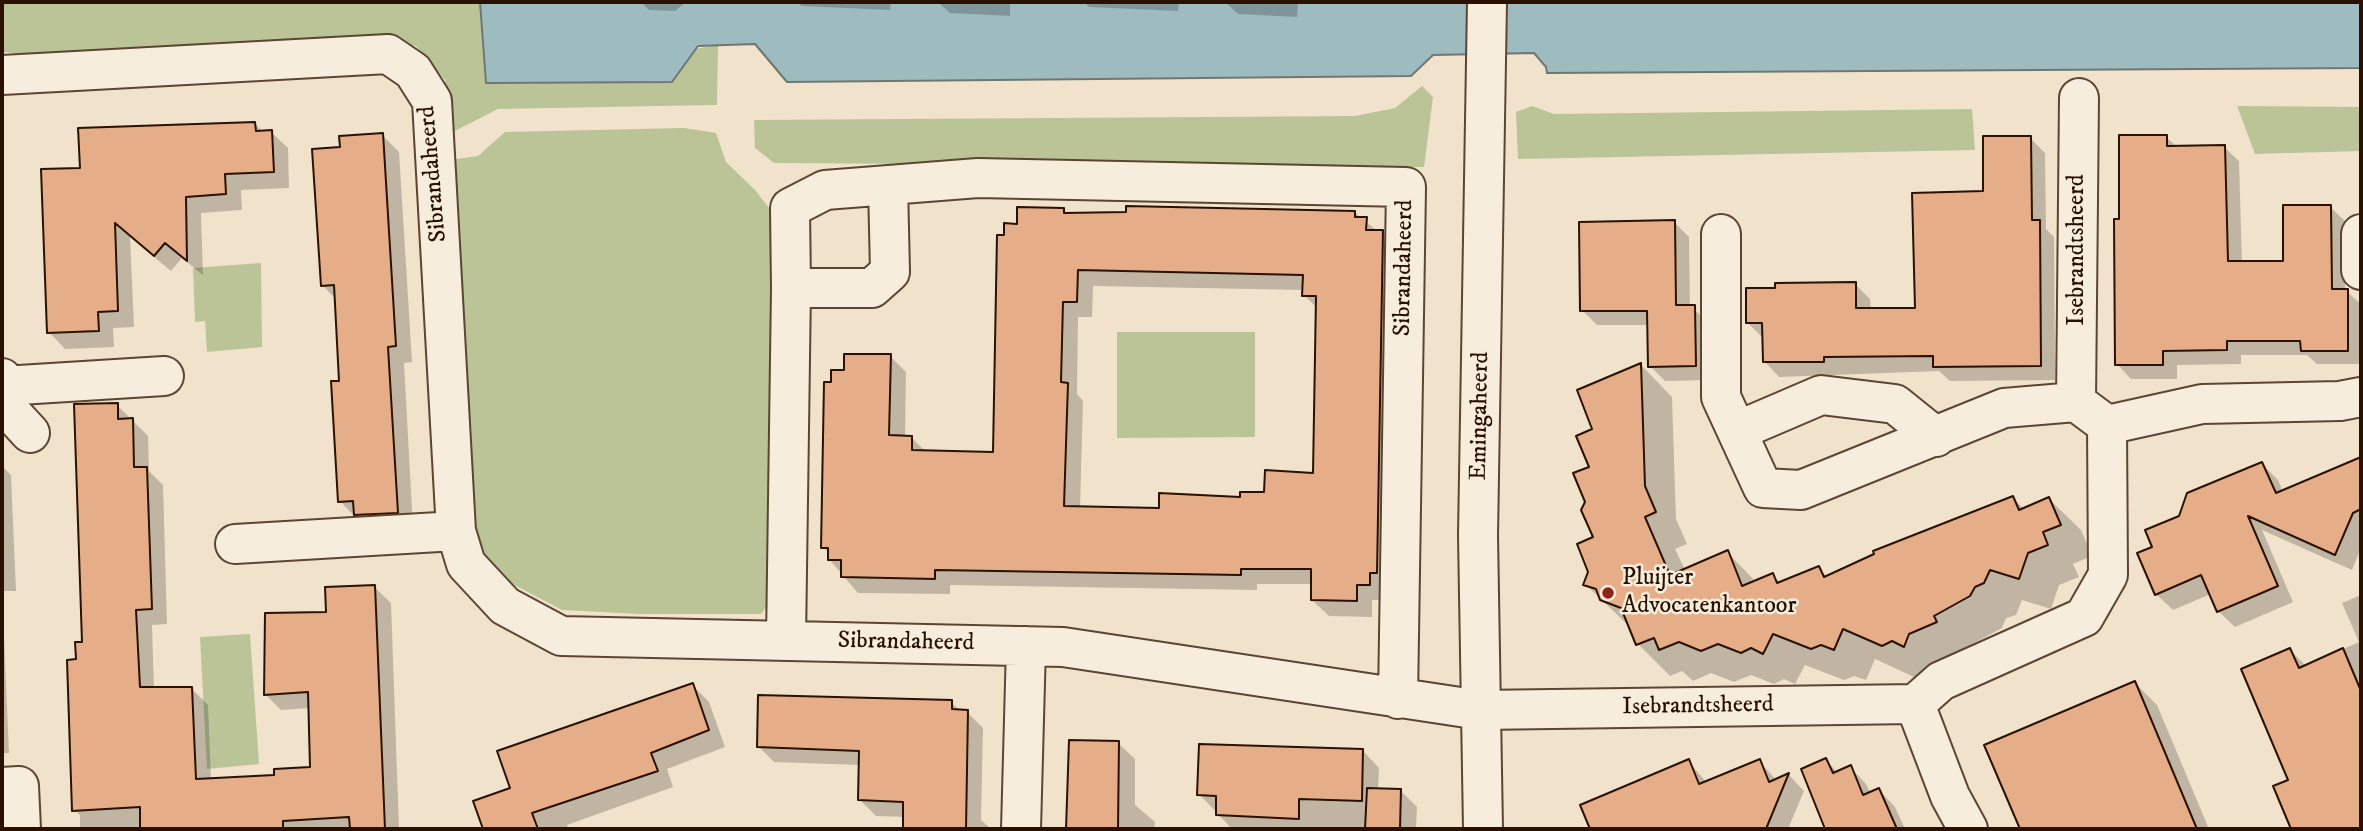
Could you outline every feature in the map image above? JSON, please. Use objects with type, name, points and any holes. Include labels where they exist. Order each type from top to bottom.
[{"type":"street","name":"Emingaheerd","points":[[1483,829],[1478,535],[1487,2]]},
{"type":"street","name":"Sibrandaheerd","points":[[2,75],[388,54],[413,71],[432,101],[456,531],[466,564],[505,606],[561,636],[1063,647],[1480,710]]},
{"type":"street","name":"Isebrandtsheerd","points":[[2076,402],[2079,98]]},
{"type":"street","name":"Sibrandaheerd","points":[[786,641],[790,208],[825,190],[978,178],[1406,187],[1398,699]]},
{"type":"street","points":[[791,288],[872,288],[890,272],[888,185]]},
{"type":"street","points":[[1721,233],[1721,397],[1763,488],[1801,490],[2004,408],[2076,402],[2106,425],[2202,404],[2340,401],[2361,397]]},
{"type":"street","points":[[2361,234],[2361,270]]},
{"type":"street","points":[[3,386],[164,376]]},
{"type":"street","points":[[2,378],[6,407],[30,433]]},
{"type":"street","points":[[1737,431],[1821,395],[1895,404],[1936,437]]},
{"type":"street","points":[[1968,829],[1950,796],[1915,704],[1941,681],[2084,617],[2108,575],[2106,425]]},
{"type":"street","points":[[235,544],[456,531]]},
{"type":"street","points":[[1021,829],[1026,646]]},
{"type":"street","name":"Isebrandtsheerd","points":[[1480,710],[1915,704]]},
{"type":"street","points":[[10,786],[21,829]]},
{"type":"green space","points":[[2,2],[480,2],[486,83],[718,45],[717,105],[498,109],[449,134],[445,80],[416,46],[356,40],[38,55],[2,52]]},
{"type":"green space","points":[[1422,86],[1433,97],[1424,167],[774,163],[755,148],[754,120],[1355,116],[1395,108]]},
{"type":"green space","points":[[1532,106],[1554,114],[1972,109],[1975,150],[1518,159],[1516,112]]},
{"type":"green space","points":[[2237,106],[2361,107],[2361,151],[2255,154]]},
{"type":"green space","points":[[684,128],[716,133],[726,162],[755,190],[773,213],[769,603],[761,614],[639,614],[562,610],[507,581],[484,558],[470,533],[450,160],[478,156],[505,132]]},
{"type":"green space","points":[[261,263],[262,347],[207,352],[205,321],[195,322],[193,268]]},
{"type":"green space","points":[[1117,332],[1255,332],[1255,437],[1117,438]]},
{"type":"green space","points":[[250,634],[259,764],[207,769],[200,637]]},
{"type":"water","points":[[480,2],[2361,2],[2361,68],[1547,73],[1546,67],[1534,53],[1433,55],[1411,76],[787,82],[755,44],[698,46],[672,82],[486,83]]},
{"type":"building","points":[[255,122],[256,131],[272,130],[274,172],[225,174],[226,194],[186,197],[187,261],[165,243],[154,256],[115,223],[118,311],[98,312],[99,331],[47,333],[41,169],[80,168],[78,128]]},
{"type":"building","points":[[383,133],[396,346],[388,347],[398,513],[354,515],[353,501],[338,502],[331,381],[339,381],[334,285],[321,286],[312,149],[340,147],[339,136]]},
{"type":"building","points":[[2119,135],[2167,135],[2167,146],[2225,145],[2228,261],[2283,261],[2283,205],[2331,205],[2332,289],[2348,289],[2348,351],[2301,351],[2300,341],[2227,341],[2227,350],[2163,351],[2163,365],[2115,365],[2114,219],[2119,219]]},
{"type":"building","points":[[1983,136],[2031,136],[2032,220],[2040,220],[2041,366],[1933,367],[1933,356],[1824,357],[1824,362],[1763,362],[1762,323],[1746,323],[1746,288],[1775,288],[1775,283],[1856,282],[1856,308],[1915,308],[1912,193],[1983,191]]},
{"type":"building","points":[[1126,206],[1355,211],[1355,217],[1367,217],[1366,230],[1383,230],[1377,573],[1370,573],[1370,585],[1357,585],[1357,601],[1311,600],[1311,569],[1241,569],[1241,575],[935,570],[935,579],[841,577],[841,560],[828,560],[828,548],[821,548],[824,382],[831,382],[831,370],[844,370],[844,354],[891,354],[889,435],[912,436],[912,450],[993,452],[997,235],[1004,235],[1004,223],[1017,224],[1017,207],[1064,208],[1064,213],[1126,212]],"holes":[[[1078,270],[1303,275],[1302,296],[1316,296],[1313,473],[1265,470],[1264,492],[1240,492],[1240,497],[1159,493],[1159,508],[1064,506],[1068,383],[1061,382],[1063,302],[1077,302]]]},
{"type":"building","points":[[1675,220],[1676,305],[1695,305],[1696,366],[1648,367],[1647,311],[1580,311],[1579,222]]},
{"type":"building","points":[[1641,363],[1645,486],[1656,512],[1645,517],[1670,575],[1728,550],[1742,586],[1773,573],[1777,583],[1819,566],[1824,577],[1874,554],[1873,551],[2013,496],[2019,510],[2049,497],[2061,525],[2043,532],[2048,545],[2028,553],[2019,579],[1990,570],[1984,583],[1975,587],[1970,596],[1934,616],[1937,622],[1909,634],[1904,647],[1892,641],[1882,646],[1843,629],[1834,650],[1821,645],[1811,649],[1773,634],[1763,654],[1751,648],[1741,653],[1718,644],[1701,651],[1679,642],[1659,650],[1654,638],[1636,645],[1621,608],[1600,600],[1596,589],[1583,585],[1588,572],[1577,544],[1593,537],[1581,510],[1585,502],[1573,473],[1589,467],[1576,436],[1592,429],[1577,390]]},
{"type":"building","points":[[118,403],[118,419],[133,418],[134,467],[147,467],[152,609],[136,610],[140,687],[192,687],[196,779],[274,775],[274,769],[310,767],[308,692],[264,695],[265,613],[326,612],[325,587],[375,585],[385,829],[350,829],[349,817],[283,821],[283,829],[140,829],[140,807],[72,811],[67,660],[76,659],[75,642],[82,642],[74,404]]},
{"type":"building","points":[[2361,457],[2361,509],[2353,513],[2335,555],[2248,516],[2278,586],[2217,612],[2201,575],[2155,595],[2137,553],[2152,547],[2145,530],[2179,516],[2187,493],[2262,462],[2276,493]]},
{"type":"building","points":[[2290,648],[2299,668],[2343,648],[2361,691],[2361,829],[2291,829],[2273,786],[2288,780],[2241,669]]},
{"type":"building","points":[[2135,681],[2197,829],[2020,829],[1984,745]]},
{"type":"building","points":[[693,683],[709,730],[651,753],[658,771],[532,813],[538,829],[483,829],[473,801],[510,788],[497,751]]},
{"type":"building","points":[[758,695],[952,700],[952,709],[968,710],[966,829],[903,829],[903,802],[858,800],[859,751],[757,747]]},
{"type":"building","points":[[1069,740],[1119,741],[1118,829],[1066,829]]},
{"type":"building","points":[[1199,744],[1363,749],[1362,801],[1299,799],[1299,819],[1216,815],[1216,796],[1197,795]]},
{"type":"building","points":[[1826,758],[1833,773],[1851,765],[1863,795],[1879,788],[1897,829],[1825,829],[1801,769]]},
{"type":"building","points":[[1689,759],[1699,784],[1760,759],[1769,782],[1789,773],[1766,829],[1590,829],[1580,805]]},
{"type":"building","points":[[1367,788],[1401,789],[1400,829],[1365,829]]},
{"type":"place","name":"Pluijter Advocatenkantoor","points":[[1608,593]]}]
